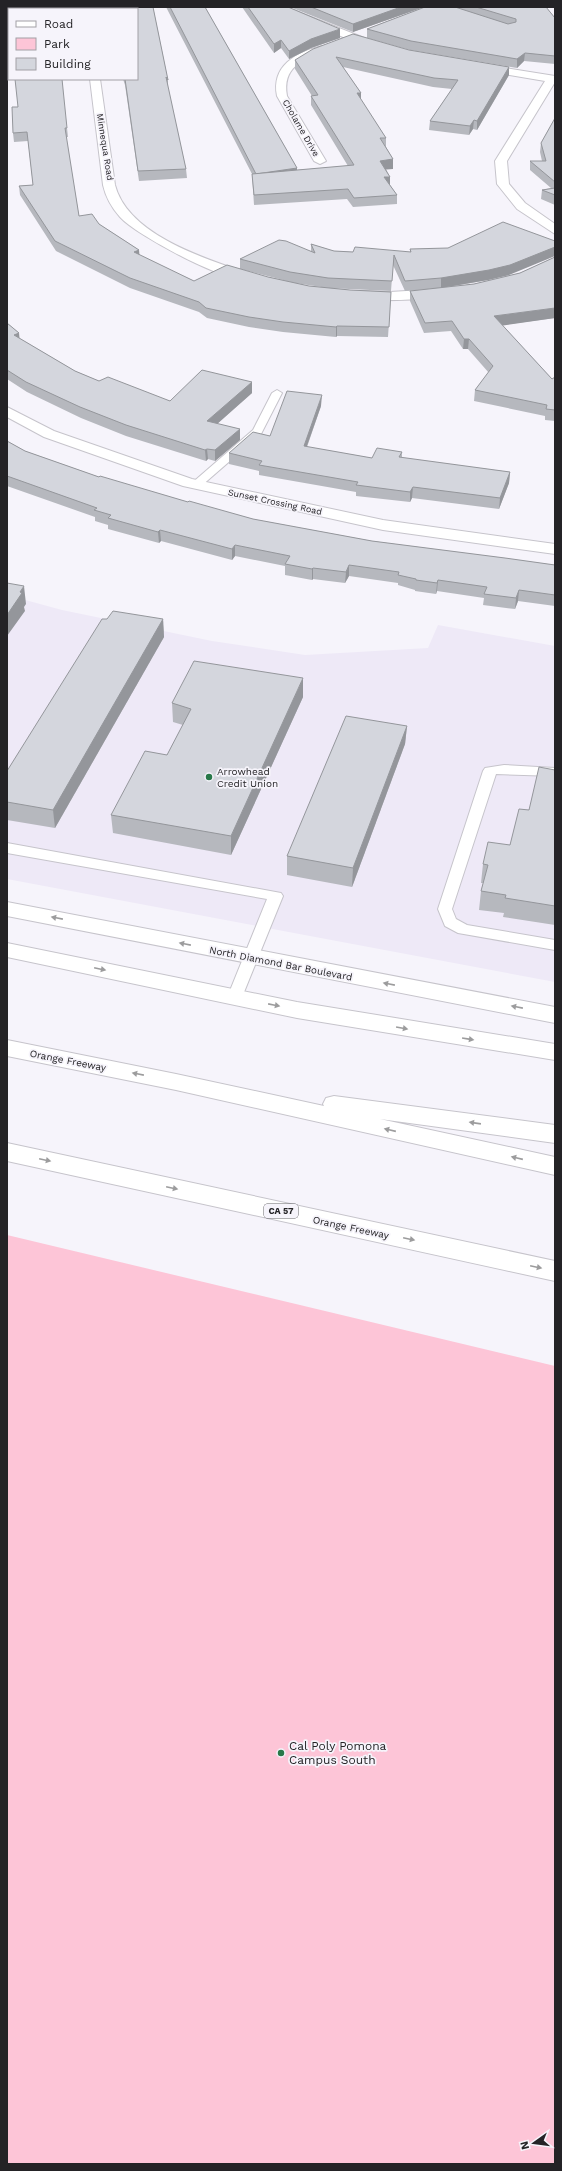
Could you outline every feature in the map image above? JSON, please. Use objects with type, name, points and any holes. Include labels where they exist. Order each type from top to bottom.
[{"type":"main road","points":[[278,7],[353,38],[388,48]]},
{"type":"main road","name":"Cholame Drive","points":[[320,161],[282,96],[278,85],[282,74],[292,63],[308,54],[367,33]]},
{"type":"main road","points":[[466,65],[553,79],[501,161],[503,184],[520,206],[555,230]]},
{"type":"main road","name":"Minnequa Road","points":[[95,80],[108,175],[116,202],[135,224],[167,245],[209,265],[259,282]]},
{"type":"main road","points":[[351,295],[390,296],[452,292]]},
{"type":"main road","name":"Sunset Crossing Road","points":[[7,411],[48,434],[196,484],[383,525],[555,549]]},
{"type":"main road","name":"North Diamond Bar Boulevard","points":[[7,909],[555,1015]]},
{"type":"main road","points":[[7,950],[235,998],[430,1033],[555,1052]]},
{"type":"main road","name":"Orange Freeway","points":[[7,1048],[176,1082]]},
{"type":"main road","points":[[176,1082],[555,1134]]},
{"type":"main road","points":[[176,1082],[555,1166]]},
{"type":"main road","name":"Orange Freeway","points":[[7,1152],[555,1271]]},
{"type":"lane","points":[[196,484],[257,432],[277,393]]},
{"type":"lane","points":[[555,772],[504,769],[490,771],[446,909],[450,922],[463,930],[555,945]]},
{"type":"lane","points":[[7,848],[276,896],[235,998]]},
{"type":"shaded area","points":[[7,595],[62,610],[212,641],[305,655],[428,648],[438,625],[555,646],[555,982],[7,879]]},
{"type":"green space","name":"Cal Poly Pomona Campus South","points":[[7,1235],[555,1366],[555,2164],[7,2164]]},
{"type":"building","points":[[7,7],[44,8],[8,8],[8,24]]},
{"type":"building","points":[[153,7],[168,80],[166,77],[186,169],[138,171],[125,80],[138,80],[138,8],[104,8]]},
{"type":"building","points":[[170,7],[205,7],[297,168],[256,174]]},
{"type":"building","points":[[248,7],[288,7],[340,29],[311,39],[289,51],[281,40],[274,44]]},
{"type":"building","points":[[311,7],[401,7],[353,24]]},
{"type":"building","points":[[425,7],[455,7],[508,24],[516,22],[516,19],[476,7],[546,7],[555,18],[555,56],[525,53],[517,59],[411,41],[367,29]]},
{"type":"building","points":[[353,34],[409,50],[509,67],[477,121],[474,120],[470,126],[430,121],[458,80],[434,78],[336,57],[361,93],[357,93],[386,138],[380,138],[393,159],[380,161],[390,177],[384,177],[397,195],[354,198],[348,189],[254,195],[252,174],[354,165],[311,96],[318,95],[295,60],[313,49]]},
{"type":"building","points":[[15,80],[62,80],[67,128],[65,128],[79,216],[92,214],[99,224],[139,250],[134,252],[194,281],[227,265],[268,277],[309,286],[391,292],[389,327],[336,327],[283,322],[206,308],[199,302],[130,278],[55,241],[19,186],[33,185],[27,132],[13,133],[12,107],[18,107]]},
{"type":"building","points":[[555,118],[555,182],[530,161],[546,161],[541,143]]},
{"type":"building","points":[[555,188],[555,195],[542,190]]},
{"type":"building","points":[[503,222],[555,241],[555,247],[510,265],[489,270],[441,278],[405,281],[394,255],[392,281],[328,278],[290,272],[240,259],[279,240],[286,241],[315,253],[311,244],[334,251],[353,252],[355,247],[411,252],[410,249],[448,248]]},
{"type":"building","points":[[555,257],[555,308],[494,316],[552,379],[555,377],[555,410],[546,409],[547,405],[475,390],[493,366],[469,339],[464,339],[452,321],[425,323],[410,291],[474,284],[520,273]]},
{"type":"building","points":[[7,323],[19,333],[14,335],[75,371],[99,381],[108,377],[170,401],[202,370],[252,382],[207,421],[240,429],[215,450],[205,450],[126,425],[80,407],[26,382],[7,370]]},
{"type":"building","points":[[287,391],[322,395],[304,446],[372,458],[377,448],[402,452],[399,457],[510,472],[500,498],[413,487],[410,492],[356,485],[358,482],[259,465],[262,461],[229,453],[253,432],[270,436]]},
{"type":"building","points":[[7,441],[25,451],[99,477],[100,476],[188,502],[189,501],[253,519],[372,541],[555,565],[555,595],[519,590],[516,598],[484,594],[487,587],[438,580],[437,583],[416,580],[398,575],[399,572],[349,565],[346,572],[312,569],[285,564],[290,556],[235,545],[232,549],[160,530],[158,532],[108,518],[111,515],[94,510],[97,508],[7,476]]},
{"type":"building","points":[[7,583],[24,586],[20,592],[22,593],[7,615]]},
{"type":"building","points":[[113,611],[163,619],[53,810],[7,802],[7,771],[102,619],[107,619]]},
{"type":"building","points":[[194,661],[303,678],[231,836],[111,815],[145,751],[167,755],[191,709],[172,703]]},
{"type":"building","points":[[346,716],[407,726],[353,868],[287,856]]},
{"type":"building","points":[[539,767],[555,770],[555,906],[505,898],[506,895],[481,891],[488,865],[483,864],[488,842],[510,845],[519,809],[529,810]]},
{"type":"place","name":"Arrowhead Credit Union","points":[[209,777]]},
{"type":"place","name":"Cal Poly Pomona Campus South","points":[[281,1753]]}]
